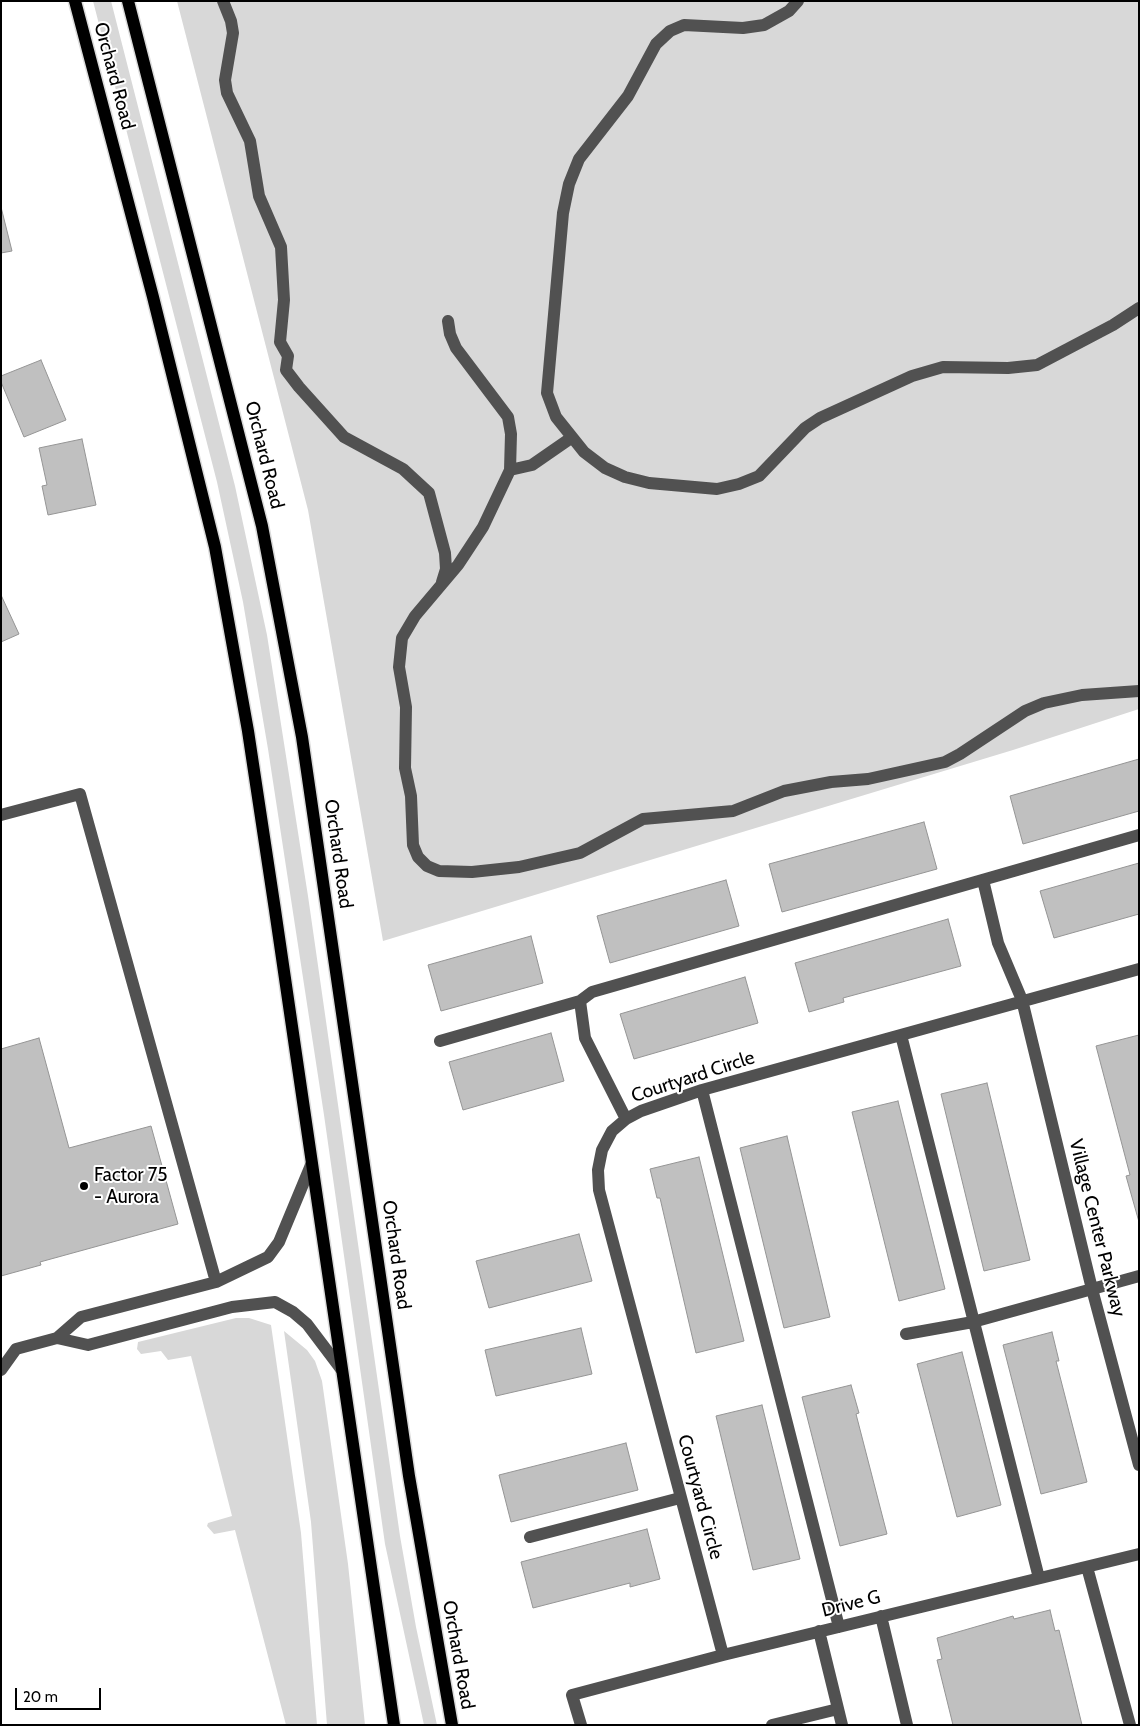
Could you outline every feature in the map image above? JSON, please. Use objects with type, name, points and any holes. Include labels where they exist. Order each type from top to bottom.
[{"type":"main road","name":"Orchard Road","points":[[75,1],[153,298],[215,547],[249,740],[394,1725]]},
{"type":"main road","name":"Orchard Road","points":[[128,1],[194,252],[264,535],[302,737],[407,1466],[452,1725]]},
{"type":"street","points":[[223,1],[231,20],[233,33],[225,80],[228,92],[250,141],[259,196],[281,247],[284,300],[280,342],[288,356],[286,370],[344,436],[403,469],[429,493],[444,553],[446,570],[441,587]]},
{"type":"street","points":[[798,1],[789,11],[764,25],[743,28],[684,25],[670,31],[656,44],[628,96],[580,159],[569,184],[562,213],[547,393],[556,418],[571,438],[591,457],[605,468],[625,477],[649,483],[684,488],[717,489],[739,484],[759,476],[805,428],[820,418],[912,376],[943,367],[1008,368],[1037,365],[1112,325],[1139,308]]},
{"type":"street","points":[[448,321],[450,334],[456,348],[508,417],[511,434],[510,470],[483,528],[441,587],[415,616],[402,638],[399,668],[406,707],[404,768],[411,796],[413,845],[423,861],[438,871],[501,870],[564,858],[580,853],[643,819],[733,811],[784,791],[831,782],[868,779],[945,762],[1025,711],[1044,703],[1082,695],[1139,691]]},
{"type":"street","points":[[510,470],[532,465],[571,438]]},
{"type":"street","points":[[1,815],[80,794],[216,1282]]},
{"type":"street","points":[[440,1041],[580,1001],[592,992],[1139,835]]},
{"type":"street","name":"Village Center Parkway","points":[[983,880],[998,943],[1022,1000],[1092,1289],[1139,1465]]},
{"type":"street","name":"Courtyard Circle","points":[[723,1655],[599,1190],[598,1170],[602,1150],[612,1131],[626,1119],[641,1111],[702,1090],[1139,969]]},
{"type":"street","points":[[580,1001],[585,1038],[626,1119]]},
{"type":"street","points":[[901,1035],[1039,1578]]},
{"type":"street","points":[[702,1090],[839,1627]]},
{"type":"street","points":[[1,1370],[16,1349],[57,1338],[81,1317],[216,1282],[268,1257],[279,1242],[312,1165]]},
{"type":"street","points":[[906,1334],[974,1322],[1139,1276]]},
{"type":"street","points":[[57,1338],[88,1345],[232,1307],[275,1302],[294,1312],[307,1324],[341,1368]]},
{"type":"street","points":[[530,1537],[680,1498]]},
{"type":"street","name":"Drive G","points":[[581,1725],[572,1695],[723,1655],[1139,1554]]},
{"type":"street","points":[[1087,1567],[1130,1725]]},
{"type":"street","points":[[882,1616],[907,1725]]},
{"type":"street","points":[[820,1631],[842,1725]]},
{"type":"street","points":[[772,1725],[838,1709]]},
{"type":"shaded area","points":[[93,1],[111,1],[235,486],[267,635],[308,896],[400,1536],[416,1627],[437,1725],[424,1725],[385,1544],[324,1115],[268,749],[243,602],[217,482]]},
{"type":"shaded area","points":[[177,1],[1139,1],[1139,709],[1013,750],[383,941],[308,510]]},
{"type":"shaded area","points":[[236,1318],[249,1318],[271,1325],[301,1533],[317,1725],[286,1725],[235,1530],[214,1534],[207,1526],[208,1523],[232,1516],[191,1356],[168,1360],[161,1351],[141,1354],[137,1349],[138,1342]]},
{"type":"shaded area","points":[[284,1331],[307,1350],[315,1361],[322,1381],[348,1564],[365,1725],[327,1725],[311,1522]]},
{"type":"building","points":[[1,207],[12,251],[1,253]]},
{"type":"building","points":[[41,360],[66,420],[24,437],[1,382],[1,376]]},
{"type":"building","points":[[82,439],[96,505],[48,515],[42,486],[47,485],[39,448]]},
{"type":"building","points":[[1,595],[19,634],[1,642]]},
{"type":"building","points":[[1139,759],[1139,811],[1023,844],[1010,796]]},
{"type":"building","points":[[924,822],[937,869],[782,912],[769,864]]},
{"type":"building","points":[[1139,863],[1139,914],[1054,938],[1040,891]]},
{"type":"building","points":[[726,880],[739,926],[610,963],[597,916]]},
{"type":"building","points":[[948,919],[961,966],[843,998],[844,1002],[809,1012],[795,963]]},
{"type":"building","points":[[531,936],[543,983],[441,1011],[428,965]]},
{"type":"building","points":[[745,977],[758,1023],[634,1059],[620,1014]]},
{"type":"building","points":[[551,1033],[564,1081],[463,1110],[449,1062]]},
{"type":"building","points":[[1139,1035],[1139,1222],[1126,1176],[1130,1175],[1096,1046]]},
{"type":"building","name":"Factor 75 - Aurora","points":[[39,1038],[69,1148],[151,1126],[178,1224],[40,1262],[41,1265],[1,1276],[1,1049]]},
{"type":"building","points":[[987,1083],[1030,1260],[984,1271],[941,1094]]},
{"type":"building","points":[[898,1101],[945,1289],[899,1301],[852,1112]]},
{"type":"building","points":[[787,1136],[830,1317],[784,1328],[740,1148]]},
{"type":"building","points":[[699,1157],[744,1341],[696,1353],[660,1198],[657,1198],[650,1169]]},
{"type":"building","points":[[579,1234],[592,1281],[489,1308],[476,1261]]},
{"type":"building","points":[[581,1328],[592,1374],[496,1396],[485,1350]]},
{"type":"building","points":[[1052,1332],[1059,1361],[1056,1361],[1087,1482],[1041,1494],[1003,1345]]},
{"type":"building","points":[[962,1352],[1001,1505],[957,1517],[917,1364]]},
{"type":"building","points":[[851,1385],[859,1413],[856,1414],[887,1534],[840,1546],[802,1397]]},
{"type":"building","points":[[762,1405],[800,1559],[753,1570],[716,1416]]},
{"type":"building","points":[[626,1443],[638,1490],[511,1522],[499,1475]]},
{"type":"building","points":[[647,1529],[660,1579],[630,1587],[630,1583],[533,1608],[521,1562]]},
{"type":"building","points":[[1050,1610],[1055,1631],[1059,1630],[1082,1725],[953,1725],[937,1660],[942,1659],[937,1638],[1013,1616],[1014,1619]]},
{"type":"place","name":"Factor 75 - Aurora","points":[[84,1186]]}]
